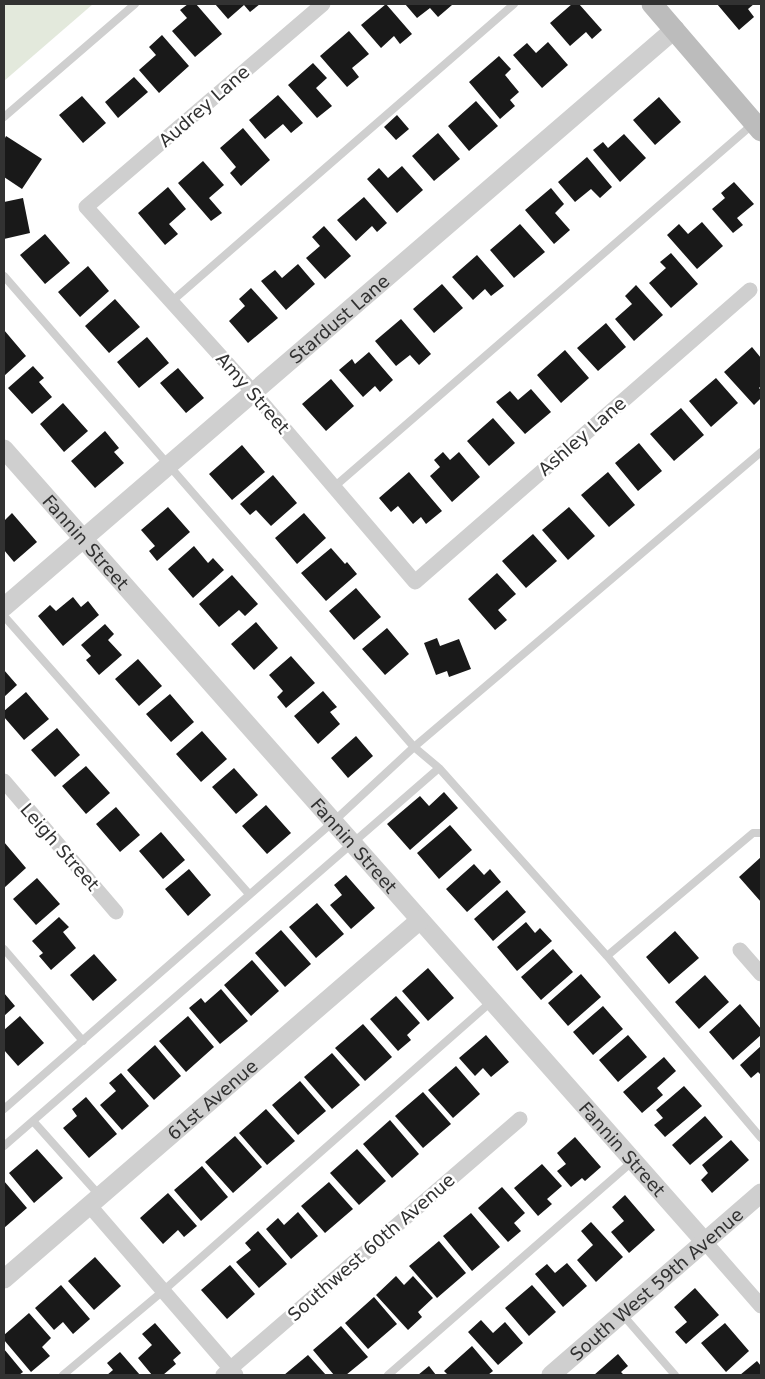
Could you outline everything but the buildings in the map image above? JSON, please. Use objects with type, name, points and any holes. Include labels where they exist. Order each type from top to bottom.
[{"type":"main road","points":[[652,4],[758,127]]},
{"type":"street","name":"Audrey Lane","points":[[86,207],[323,4]]},
{"type":"street","name":"Stardust Lane","points":[[4,607],[675,30]]},
{"type":"street","name":"Amy Street","points":[[86,207],[253,392],[415,582]]},
{"type":"street","name":"Ashley Lane","points":[[415,582],[750,290]]},
{"type":"street","name":"Fannin Street","points":[[4,448],[705,1242]]},
{"type":"street","name":"Leigh Street","points":[[4,781],[116,912]]},
{"type":"street","name":"61st Avenue","points":[[4,1279],[420,920]]},
{"type":"street","points":[[740,950],[761,974]]},
{"type":"street","name":"Southwest 60th Avenue","points":[[230,1373],[520,1119]]},
{"type":"street","name":"South West 59th Avenue","points":[[551,1375],[761,1193]]},
{"type":"street","points":[[95,1200],[163,1291],[230,1373]]},
{"type":"street","points":[[705,1242],[761,1306]]},
{"type":"lane","points":[[4,117],[135,4]]},
{"type":"lane","points":[[171,302],[514,4]]},
{"type":"lane","points":[[334,487],[758,127]]},
{"type":"lane","points":[[4,276],[414,747],[439,768],[607,956],[761,1138]]},
{"type":"lane","points":[[4,1109],[333,822],[414,747],[761,452]]},
{"type":"lane","points":[[4,616],[249,894]]},
{"type":"lane","points":[[4,1146],[439,768]]},
{"type":"lane","points":[[607,956],[753,833],[761,833]]},
{"type":"lane","points":[[4,949],[83,1041]]},
{"type":"lane","points":[[63,1375],[163,1291],[492,1002]]},
{"type":"lane","points":[[33,1121],[95,1200]]},
{"type":"lane","points":[[388,1375],[633,1161]]},
{"type":"lane","points":[[622,1314],[675,1375]]},
{"type":"shaded area","points":[[4,4],[93,4],[4,81]]}]
